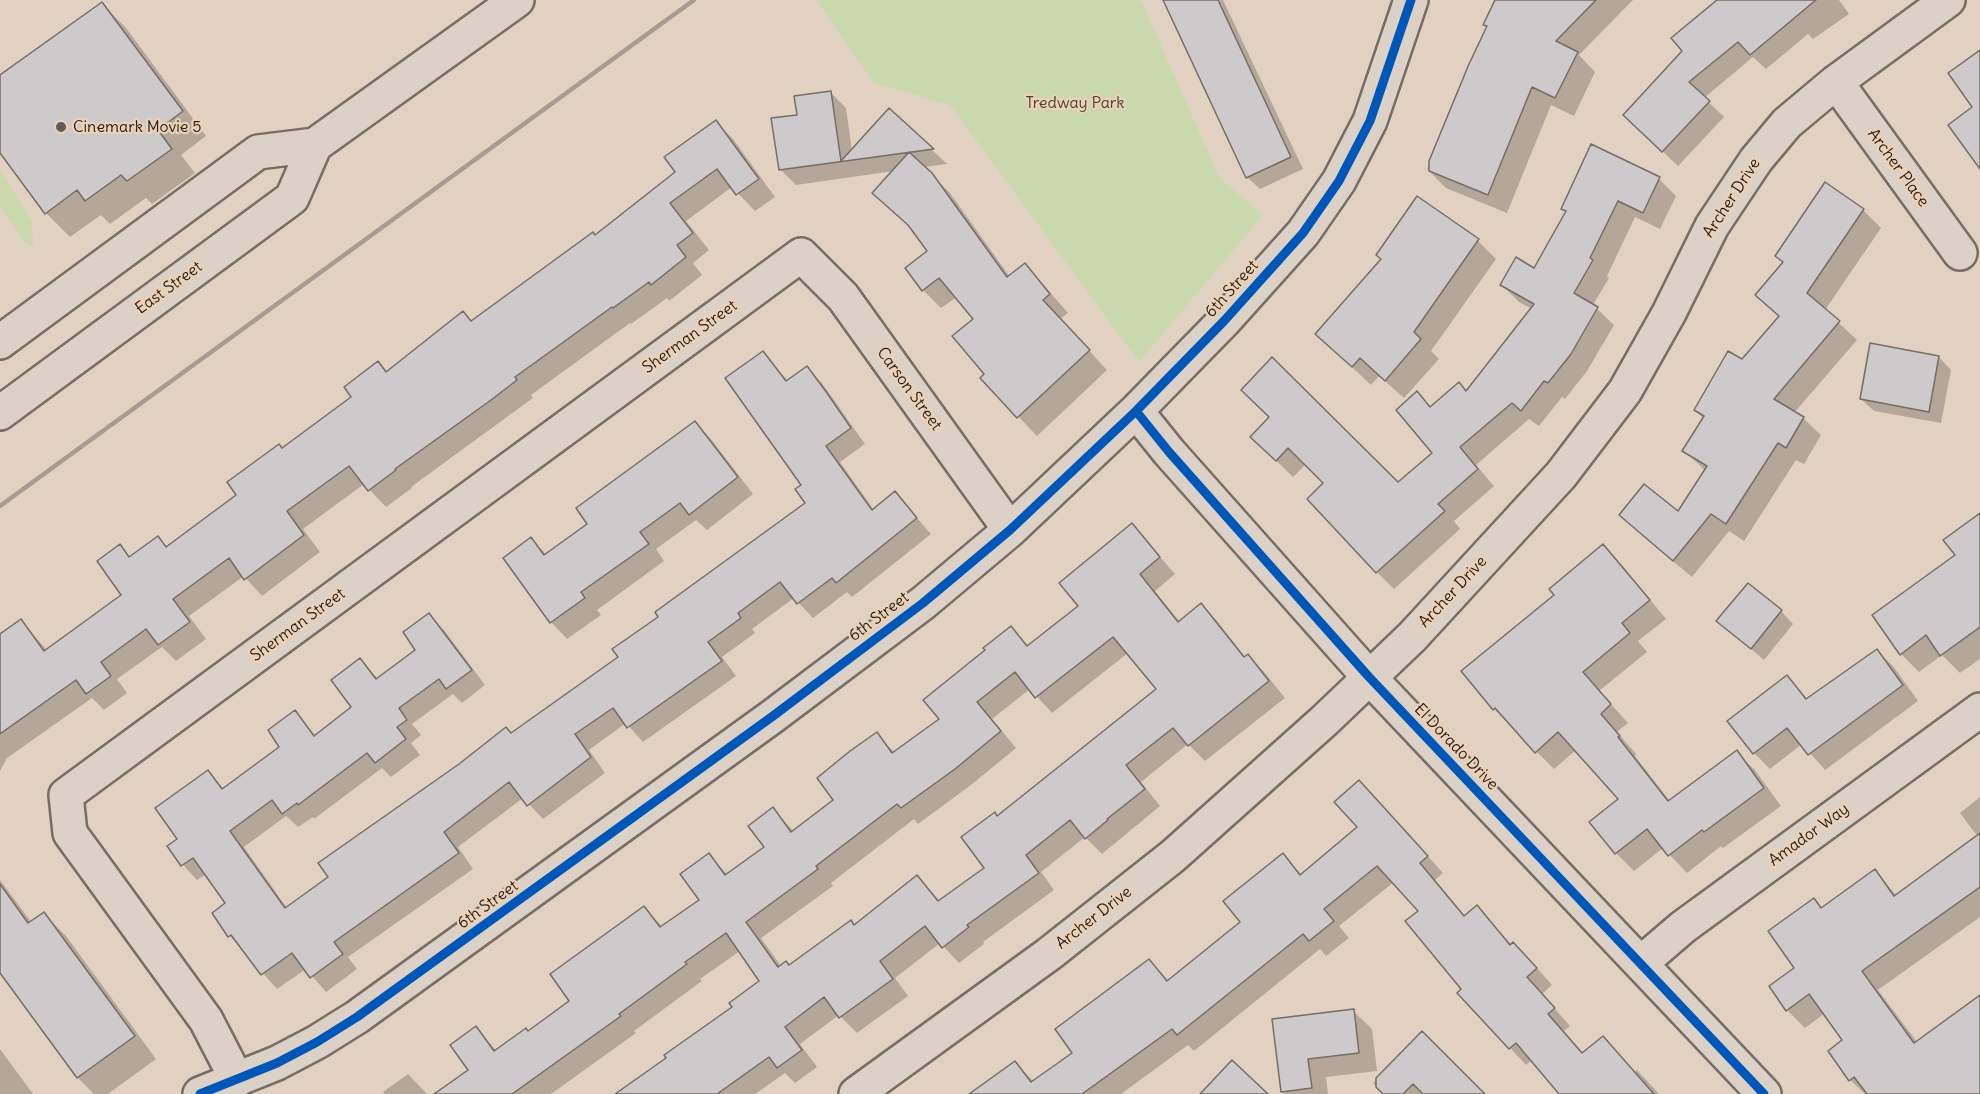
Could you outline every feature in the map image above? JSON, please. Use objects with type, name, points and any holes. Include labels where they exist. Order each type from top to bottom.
[{"type":"street","points":[[0,342],[258,152],[315,145],[517,0]]},
{"type":"street","name":"6th Street","points":[[200,1094],[277,1063],[317,1042],[410,980],[923,603],[1010,530],[1136,411],[1224,321],[1303,233],[1339,181],[1370,121],[1411,0]]},
{"type":"street","name":"Archer Drive","points":[[856,1094],[1049,954],[1173,856],[1324,721],[1412,638],[1561,475],[1625,391],[1669,314],[1712,226],[1756,160],[1787,123],[1836,82],[1948,0]]},
{"type":"street","name":"Archer Place","points":[[1836,82],[1960,253]]},
{"type":"street","name":"East Street","points":[[0,413],[292,198],[315,145]]},
{"type":"street","name":"Carson Street","points":[[801,255],[843,297],[1010,530]]},
{"type":"street","name":"Sherman Street","points":[[237,1080],[206,1020],[70,832],[66,795],[801,255]]},
{"type":"street","name":"El Dorado Drive","points":[[1136,411],[1169,452],[1369,677],[1764,1094]]},
{"type":"street","name":"Amador Way","points":[[1641,963],[1683,927],[1980,710]]},
{"type":"green space","name":"Tredway Park","points":[[816,0],[1141,0],[1219,177],[1263,215],[1139,362],[950,105],[874,83]]},
{"type":"green space","points":[[0,170],[32,221],[33,248],[25,242],[0,207]]},
{"type":"building","points":[[1163,0],[1218,0],[1291,157],[1246,178]]},
{"type":"building","points":[[1495,0],[1596,0],[1556,41],[1578,52],[1555,98],[1532,87],[1488,195],[1429,171],[1429,161],[1487,26],[1483,25]]},
{"type":"building","points":[[1717,0],[1816,0],[1750,55],[1738,42],[1689,82],[1710,101],[1662,152],[1623,115],[1682,51],[1671,38]]},
{"type":"building","points":[[102,2],[183,111],[158,130],[172,149],[127,181],[121,175],[85,201],[77,190],[45,214],[0,153],[0,75]]},
{"type":"building","points":[[1980,50],[1980,169],[1948,125],[1972,107],[1948,73]]},
{"type":"building","points":[[831,91],[841,161],[889,108],[934,149],[779,170],[771,118],[797,115],[794,96]]},
{"type":"building","points":[[716,120],[759,179],[736,195],[717,169],[670,203],[693,233],[677,245],[686,257],[651,285],[649,282],[612,307],[515,377],[517,380],[368,491],[349,466],[287,511],[304,535],[244,580],[229,558],[173,599],[190,622],[158,645],[146,629],[101,662],[111,676],[86,694],[76,680],[0,734],[0,634],[21,619],[44,651],[121,595],[97,561],[120,544],[129,557],[158,536],[166,547],[236,495],[227,482],[279,444],[282,448],[351,397],[344,387],[378,361],[386,372],[463,311],[471,321],[593,232],[595,235],[675,172],[664,157]]},
{"type":"building","points":[[1591,144],[1660,177],[1643,213],[1618,201],[1590,258],[1593,260],[1574,293],[1598,307],[1571,354],[1548,383],[1544,381],[1521,411],[1512,403],[1460,447],[1478,469],[1438,504],[1445,511],[1376,573],[1307,499],[1323,483],[1288,448],[1276,461],[1250,437],[1269,417],[1241,390],[1272,357],[1398,482],[1432,453],[1396,410],[1417,391],[1430,407],[1459,382],[1466,391],[1534,304],[1500,285],[1516,257],[1534,268],[1566,211],[1561,209]]},
{"type":"building","points":[[909,152],[932,173],[1007,277],[1025,263],[1050,294],[1043,300],[1090,350],[1017,418],[980,378],[984,374],[952,336],[973,319],[939,278],[922,291],[905,268],[927,251],[908,225],[872,193]]},
{"type":"building","points":[[1825,182],[1864,209],[1807,293],[1840,321],[1774,399],[1804,417],[1786,448],[1778,443],[1726,524],[1711,514],[1673,561],[1619,515],[1644,484],[1678,511],[1707,466],[1682,451],[1704,416],[1694,410],[1728,351],[1742,359],[1779,316],[1755,295],[1783,262],[1775,256]]},
{"type":"building","points":[[1417,196],[1479,239],[1414,332],[1421,339],[1385,381],[1360,358],[1352,367],[1315,334],[1381,259],[1376,255]]},
{"type":"building","points":[[1870,343],[1939,356],[1929,412],[1860,399]]},
{"type":"building","points":[[763,351],[786,381],[807,366],[851,428],[826,446],[872,510],[895,491],[917,518],[836,583],[832,578],[797,604],[780,582],[738,613],[741,618],[708,642],[722,661],[627,728],[613,708],[575,734],[591,757],[527,806],[509,782],[444,832],[459,853],[334,942],[343,954],[310,978],[292,953],[261,975],[231,935],[228,937],[212,913],[225,903],[193,858],[181,866],[167,846],[177,839],[155,808],[208,770],[222,789],[279,747],[268,730],[295,710],[314,736],[351,707],[331,680],[360,658],[376,679],[415,650],[403,632],[429,613],[472,670],[446,689],[439,679],[399,708],[407,720],[397,727],[406,739],[375,763],[367,753],[298,805],[297,803],[282,814],[272,800],[230,831],[285,908],[328,877],[318,863],[459,764],[506,727],[511,733],[618,657],[612,649],[658,617],[655,612],[805,503],[795,489],[801,485],[725,378]]},
{"type":"building","points":[[695,421],[738,477],[689,515],[680,503],[640,532],[649,544],[581,592],[585,598],[550,623],[503,558],[531,537],[544,555],[587,524],[576,508]]},
{"type":"building","points":[[1980,513],[1980,627],[1940,656],[1926,635],[1900,655],[1872,615],[1955,555],[1943,540]]},
{"type":"building","points":[[1132,523],[1160,557],[1140,574],[1178,622],[1201,603],[1244,657],[1248,654],[1269,681],[1188,746],[1173,728],[1126,765],[1145,789],[1085,839],[1070,820],[1026,855],[1039,873],[967,925],[969,927],[942,948],[925,926],[880,961],[893,979],[839,1018],[824,997],[785,1027],[802,1050],[777,1068],[769,1057],[717,1094],[615,1094],[666,1058],[664,1055],[732,1007],[729,1003],[759,981],[726,933],[619,1014],[621,1016],[512,1094],[434,1094],[468,1070],[450,1045],[476,1026],[494,1051],[526,1028],[528,1031],[569,1001],[550,974],[644,906],[660,927],[699,900],[680,874],[709,853],[725,875],[764,847],[748,826],[773,807],[791,832],[833,800],[817,778],[850,751],[877,732],[892,753],[939,719],[923,700],[985,650],[983,648],[1011,626],[1027,646],[1078,606],[1059,583]],"holes":[[[1113,637],[1156,689],[997,816],[995,812],[961,837],[984,868],[938,901],[917,875],[854,925],[851,920],[789,965],[786,961],[778,967],[746,922],[818,869],[816,866],[897,804],[901,808],[955,769],[1001,731],[977,702],[1015,672],[1035,698]]]},
{"type":"building","points":[[1603,544],[1650,600],[1622,623],[1630,633],[1583,672],[1611,704],[1601,714],[1668,801],[1737,750],[1764,788],[1668,856],[1647,829],[1615,854],[1589,822],[1618,799],[1558,732],[1535,753],[1495,708],[1493,710],[1461,671],[1554,595],[1549,589]]},
{"type":"building","points":[[1748,583],[1782,610],[1751,649],[1716,621]]},
{"type":"building","points":[[1877,649],[1903,685],[1808,755],[1787,728],[1753,754],[1727,721],[1787,675],[1806,699]]},
{"type":"building","points":[[1359,780],[1428,856],[1420,863],[1464,916],[1477,905],[1510,945],[1513,942],[1537,968],[1527,977],[1555,1008],[1548,1014],[1582,1053],[1603,1036],[1654,1094],[1559,1094],[1516,1043],[1509,1049],[1457,993],[1461,989],[1405,921],[1418,911],[1377,866],[1324,909],[1334,921],[1309,941],[1303,934],[1177,1035],[1172,1029],[1082,1094],[969,1094],[1015,1061],[1031,1082],[1072,1053],[1055,1029],[1149,959],[1167,981],[1240,922],[1223,901],[1283,853],[1300,875],[1357,827],[1334,802]]},
{"type":"building","points":[[1980,833],[1980,887],[1862,971],[1914,1043],[1980,995],[1980,1094],[1867,1094],[1854,1077],[1849,1081],[1828,1051],[1842,1040],[1809,994],[1786,1011],[1769,986],[1794,968],[1768,931],[1814,898],[1821,908],[1875,869],[1894,896]]},
{"type":"building","points":[[0,884],[28,923],[44,912],[135,1036],[77,1078],[0,973]]},
{"type":"building","points":[[1354,1009],[1359,1053],[1308,1059],[1312,1088],[1281,1092],[1272,1019]]},
{"type":"building","points":[[1422,1031],[1485,1094],[1423,1094],[1413,1084],[1403,1094],[1383,1094],[1376,1087],[1376,1078]]},
{"type":"building","points":[[1232,1060],[1268,1094],[1200,1094]]},
{"type":"railway","points":[[0,506],[694,0]]},
{"type":"cycle path","points":[[200,1094],[277,1063],[357,1017],[773,716],[923,603],[1010,530],[1136,411],[1224,321],[1303,233],[1339,181],[1370,121],[1411,0]]},
{"type":"cycle path","points":[[1136,411],[1169,452],[1369,677],[1764,1094]]},
{"type":"place","name":"Cinemark Movie 5","points":[[61,127]]}]
